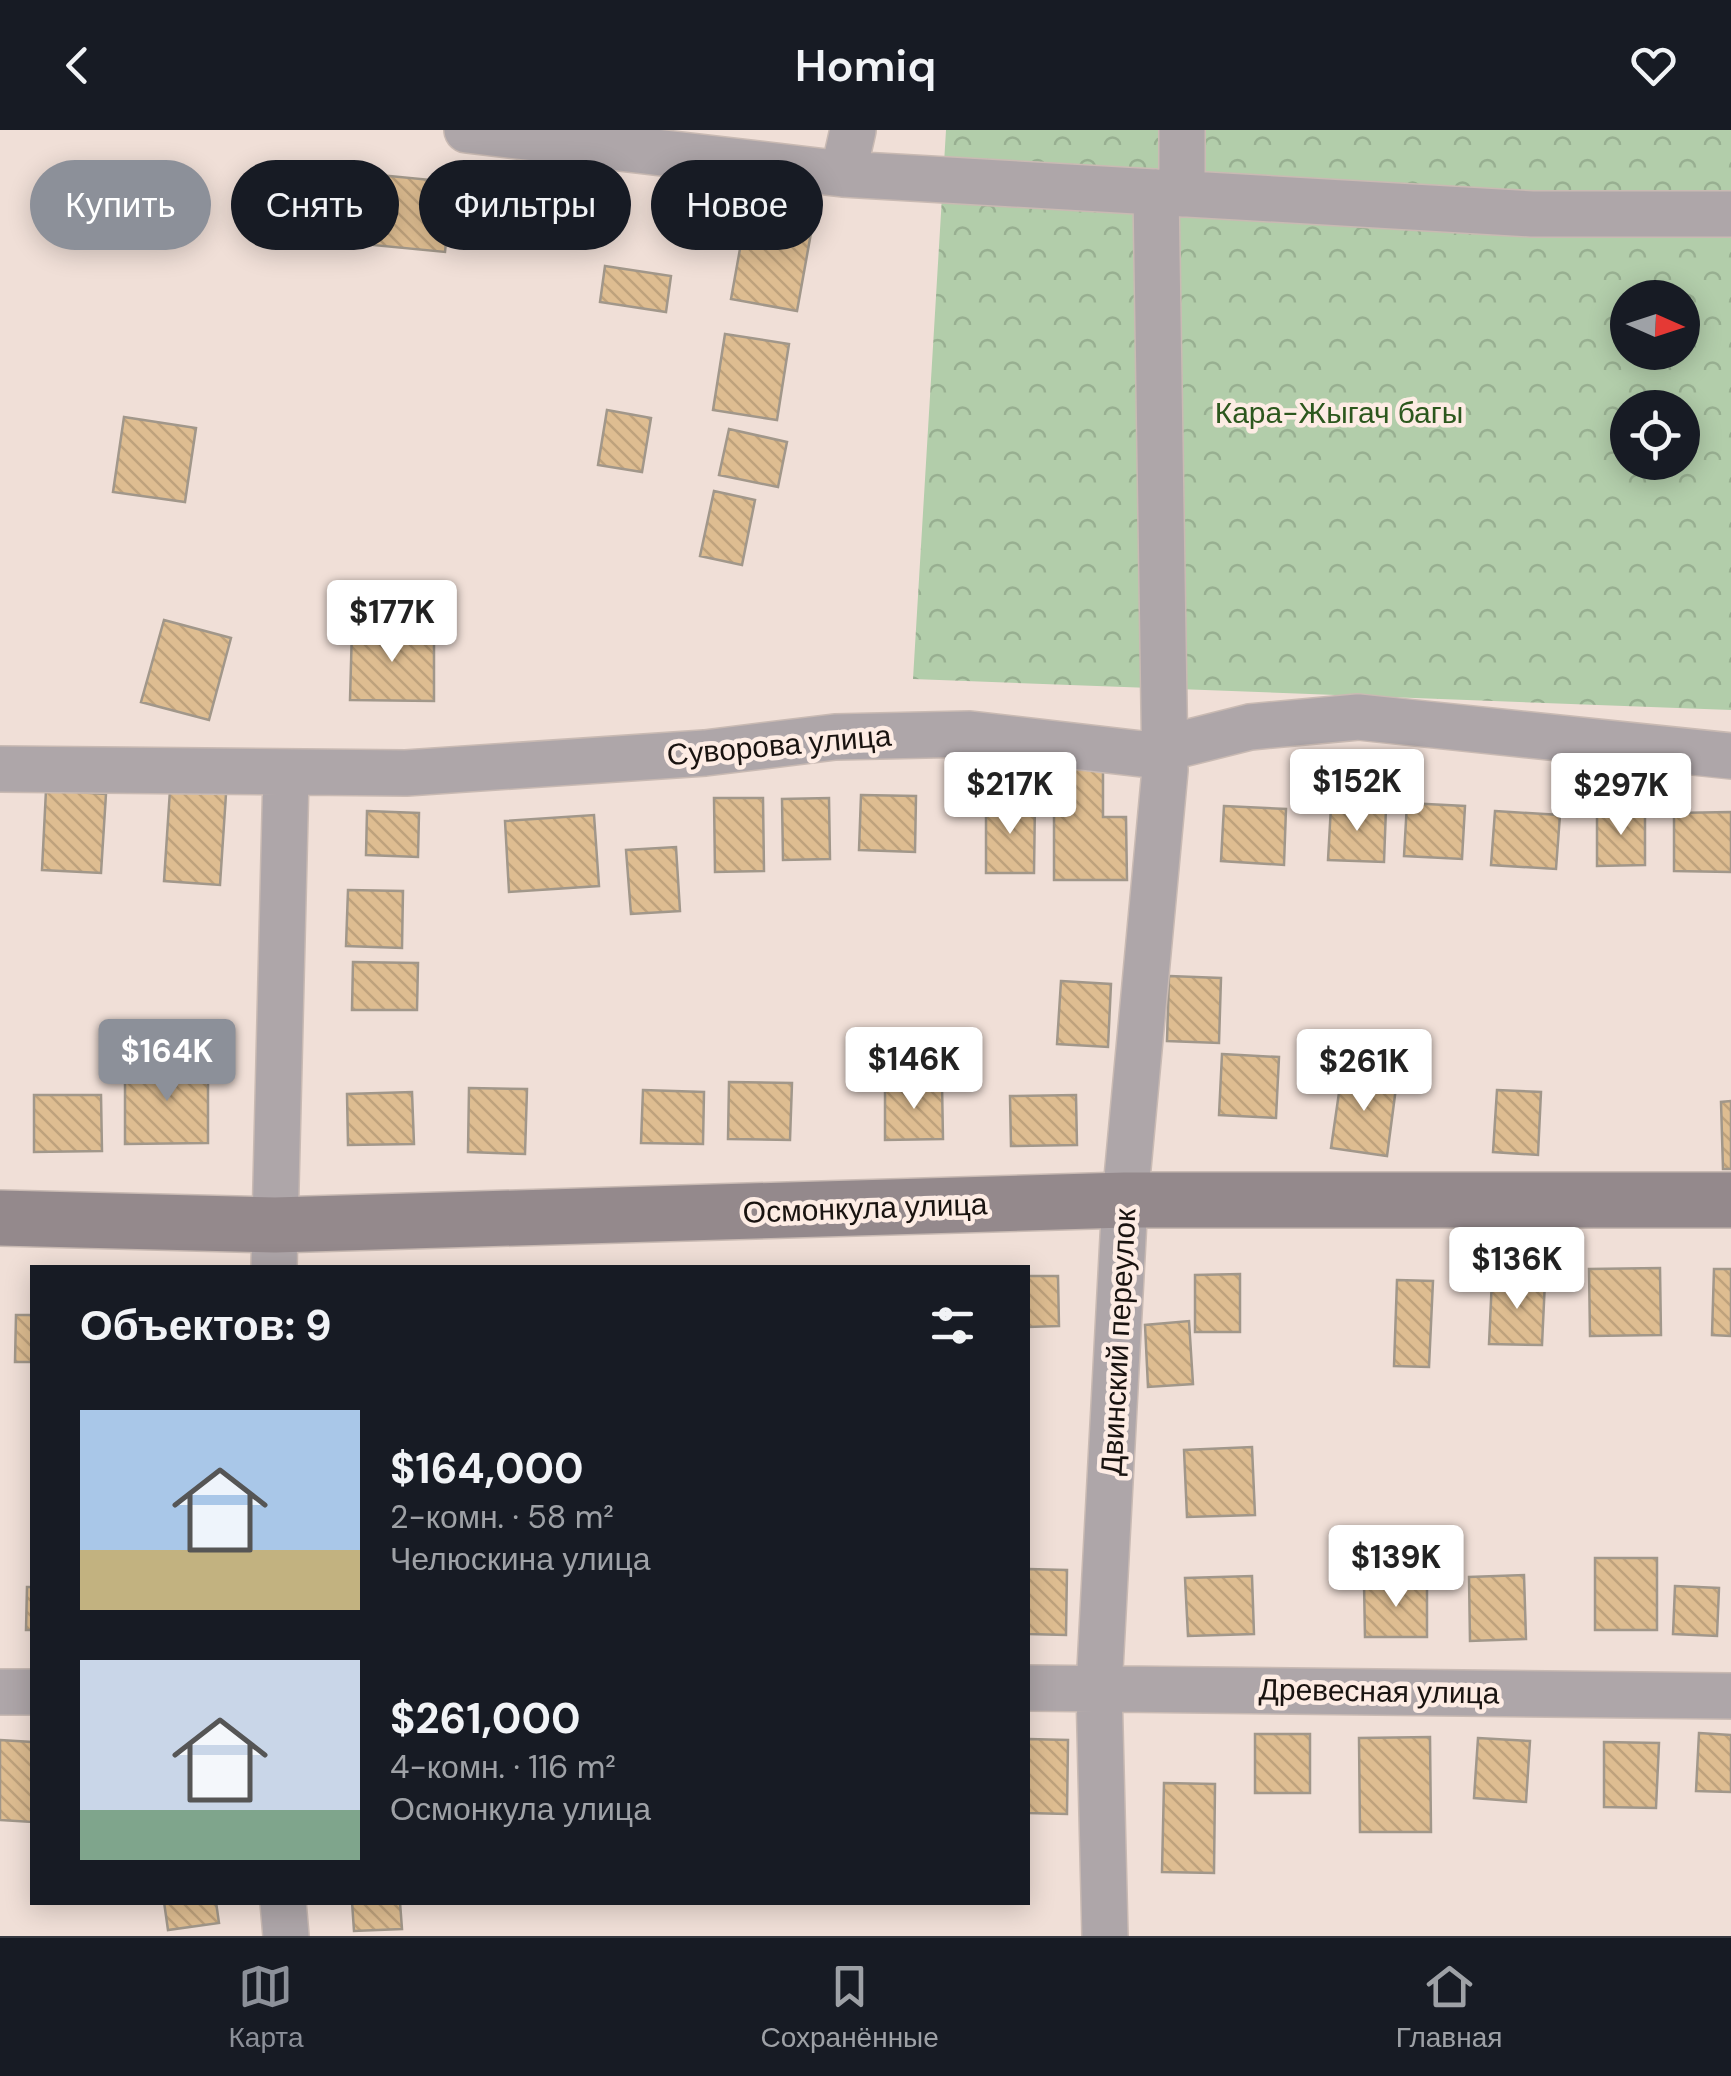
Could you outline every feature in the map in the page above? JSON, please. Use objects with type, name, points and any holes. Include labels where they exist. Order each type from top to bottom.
[{"type":"street","points":[[843,174],[853,130]]},
{"type":"street","name":"Двинский переулок","points":[[1105,1936],[1099,1688],[1125,1200],[1164,749],[1169,193],[1182,130]]},
{"type":"street","points":[[492,132],[843,174],[1532,214],[1731,214]]},
{"type":"street","name":"Суворова улица","points":[[0,769],[406,773],[705,753],[836,737],[970,734],[1142,754],[1250,727],[1358,718],[1731,756]]},
{"type":"street","points":[[275,1246],[286,774]]},
{"type":"street","name":"Осмонкула улица","points":[[0,1218],[275,1246],[1125,1200],[1731,1200]]},
{"type":"street","name":"Древесная улица","points":[[1030,1688],[1731,1696]]},
{"type":"street","points":[[0,1692],[30,1692]]},
{"type":"street","points":[[283,1905],[286,1936]]},
{"type":"green space","name":"Кара-Жыгач багы","points":[[946,130],[1731,130],[1731,710],[913,679]]},
{"type":"building","points":[[399,177],[419,179],[419,249],[399,248]]},
{"type":"building","points":[[740,250],[808,250],[797,311],[731,299]]},
{"type":"building","points":[[605,266],[671,276],[666,312],[600,302]]},
{"type":"building","points":[[725,334],[789,344],[777,420],[713,410]]},
{"type":"building","points":[[607,410],[651,418],[642,472],[598,465]]},
{"type":"building","points":[[124,417],[196,428],[185,502],[113,492]]},
{"type":"building","points":[[729,429],[787,442],[778,487],[719,475]]},
{"type":"building","points":[[714,491],[755,500],[742,565],[700,556]]},
{"type":"building","points":[[164,620],[231,638],[209,720],[141,702]]},
{"type":"building","points":[[352,628],[434,629],[434,701],[350,700]]},
{"type":"building","points":[[1054,759],[1103,759],[1103,817],[1126,817],[1127,880],[1054,880]]},
{"type":"building","points":[[46,790],[106,794],[101,873],[42,870]]},
{"type":"building","points":[[170,790],[226,794],[220,885],[164,881]]},
{"type":"building","points":[[861,795],[916,796],[915,852],[859,850]]},
{"type":"building","points":[[714,798],[763,798],[764,871],[715,872]]},
{"type":"building","points":[[829,798],[830,859],[783,860],[782,799]]},
{"type":"building","points":[[986,800],[1035,801],[1034,873],[986,873]]},
{"type":"building","points":[[1407,803],[1465,806],[1462,859],[1404,856]]},
{"type":"building","points":[[1224,806],[1286,809],[1284,865],[1221,861]]},
{"type":"building","points":[[1331,806],[1386,808],[1384,862],[1328,860]]},
{"type":"building","points":[[1645,809],[1645,865],[1597,866],[1597,810]]},
{"type":"building","points":[[367,811],[419,813],[418,857],[366,855]]},
{"type":"building","points":[[1495,811],[1560,815],[1556,869],[1491,865]]},
{"type":"building","points":[[1731,812],[1731,872],[1674,871],[1674,813]]},
{"type":"building","points":[[594,815],[599,886],[509,892],[505,821]]},
{"type":"building","points":[[676,847],[680,911],[631,914],[626,850]]},
{"type":"building","points":[[348,890],[403,891],[402,948],[346,946]]},
{"type":"building","points":[[353,962],[418,963],[417,1010],[352,1010]]},
{"type":"building","points":[[1169,976],[1221,978],[1219,1043],[1167,1041]]},
{"type":"building","points":[[1061,981],[1111,984],[1108,1047],[1057,1044]]},
{"type":"building","points":[[1222,1054],[1279,1057],[1276,1118],[1219,1115]]},
{"type":"building","points":[[208,1063],[208,1143],[125,1144],[125,1064]]},
{"type":"building","points":[[1342,1072],[1397,1080],[1387,1156],[1331,1148]]},
{"type":"building","points":[[729,1082],[792,1083],[790,1140],[728,1139]]},
{"type":"building","points":[[942,1084],[943,1139],[885,1140],[885,1085]]},
{"type":"building","points":[[469,1088],[527,1089],[525,1154],[468,1152]]},
{"type":"building","points":[[643,1090],[704,1092],[703,1144],[641,1143]]},
{"type":"building","points":[[1497,1090],[1541,1092],[1538,1155],[1493,1152]]},
{"type":"building","points":[[412,1092],[414,1144],[348,1145],[347,1094]]},
{"type":"building","points":[[34,1095],[101,1095],[102,1151],[34,1152]]},
{"type":"building","points":[[1076,1095],[1077,1145],[1011,1146],[1010,1096]]},
{"type":"building","points":[[1731,1101],[1731,1169],[1723,1169],[1721,1102]]},
{"type":"building","points":[[1660,1268],[1661,1335],[1590,1336],[1589,1269]]},
{"type":"building","points":[[1714,1269],[1731,1269],[1731,1336],[1712,1335]]},
{"type":"building","points":[[1240,1274],[1240,1332],[1195,1332],[1195,1275]]},
{"type":"building","points":[[1030,1276],[1058,1276],[1059,1326],[1030,1327]]},
{"type":"building","points":[[1492,1279],[1545,1281],[1542,1345],[1489,1344]]},
{"type":"building","points":[[1397,1280],[1433,1281],[1429,1367],[1394,1366]]},
{"type":"building","points":[[16,1315],[30,1315],[30,1362],[15,1362]]},
{"type":"building","points":[[1189,1321],[1193,1384],[1148,1387],[1145,1325]]},
{"type":"building","points":[[1252,1447],[1255,1515],[1187,1517],[1184,1450]]},
{"type":"building","points":[[1595,1558],[1657,1558],[1657,1630],[1595,1630]]},
{"type":"building","points":[[1030,1569],[1067,1570],[1066,1635],[1030,1634]]},
{"type":"building","points":[[1524,1575],[1526,1639],[1470,1641],[1469,1577]]},
{"type":"building","points":[[1252,1576],[1254,1634],[1188,1636],[1185,1578]]},
{"type":"building","points":[[1364,1583],[1427,1583],[1427,1637],[1365,1637]]},
{"type":"building","points":[[1675,1586],[1719,1588],[1717,1636],[1673,1634]]},
{"type":"building","points":[[27,1587],[30,1587],[30,1630],[26,1630]]},
{"type":"building","points":[[1699,1733],[1731,1735],[1731,1792],[1696,1791]]},
{"type":"building","points":[[1255,1734],[1310,1734],[1310,1793],[1255,1793]]},
{"type":"building","points":[[1430,1737],[1431,1832],[1360,1832],[1359,1738]]},
{"type":"building","points":[[1478,1738],[1530,1741],[1526,1802],[1474,1798]]},
{"type":"building","points":[[1030,1739],[1068,1740],[1067,1814],[1030,1813]]},
{"type":"building","points":[[0,1740],[30,1742],[30,1822],[0,1820]]},
{"type":"building","points":[[1604,1742],[1659,1743],[1656,1808],[1604,1807]]},
{"type":"building","points":[[1164,1783],[1215,1784],[1214,1873],[1162,1872]]},
{"type":"building","points":[[164,1905],[216,1905],[219,1923],[168,1930]]},
{"type":"building","points":[[352,1905],[400,1905],[402,1929],[354,1931]]}]
